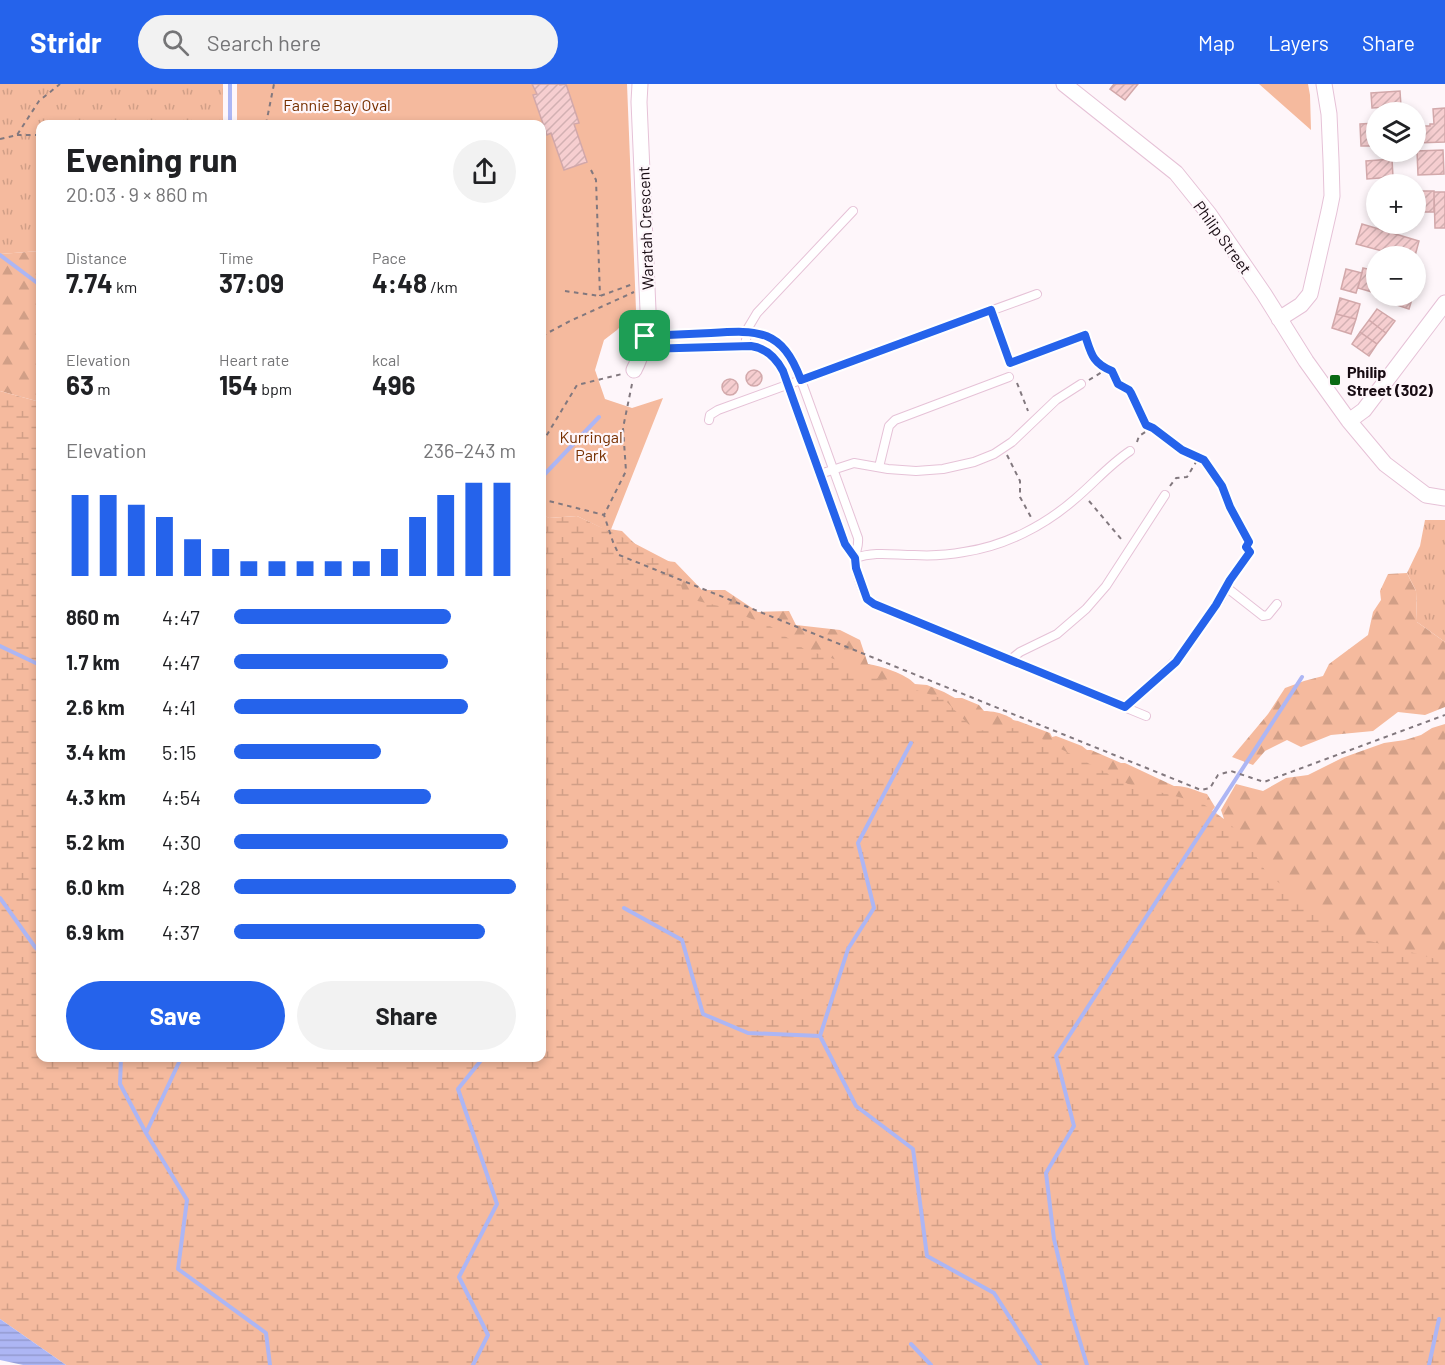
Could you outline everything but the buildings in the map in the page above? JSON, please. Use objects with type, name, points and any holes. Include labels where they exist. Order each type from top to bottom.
[{"type":"street","name":"Waratah Crescent","points":[[634,370],[644,343],[648,310],[640,84]]},
{"type":"street","name":"Philip Street","points":[[1064,84],[1176,173],[1209,214],[1306,361],[1349,421],[1385,464],[1426,495],[1445,498]]},
{"type":"street","points":[[1279,319],[1301,305],[1310,294],[1332,196],[1329,114],[1324,84]]},
{"type":"street","points":[[1349,421],[1364,410],[1445,303]]},
{"type":"lane","points":[[745,346],[747,331],[757,312],[853,211]]},
{"type":"lane","points":[[709,420],[710,415],[714,412],[1037,294]]},
{"type":"lane","points":[[644,343],[747,331],[768,337],[782,347],[792,359],[801,380],[833,470],[858,542],[856,568],[866,596],[871,603],[1146,716]]},
{"type":"lane","points":[[644,343],[745,346],[761,349],[772,356],[781,367],[788,384],[845,544],[855,558]]},
{"type":"lane","points":[[879,467],[889,426],[895,420],[1012,373]]},
{"type":"lane","points":[[820,474],[854,463],[916,471],[954,468],[974,462],[1003,448],[1019,436],[1056,400],[1081,384]]},
{"type":"lane","points":[[855,558],[874,553],[935,555],[968,552],[1008,540],[1064,509],[1107,468],[1130,451]]},
{"type":"lane","points":[[1010,660],[1020,652],[1057,634],[1077,619],[1101,592],[1165,495]]},
{"type":"lane","points":[[1125,707],[1176,662],[1250,552]]},
{"type":"lane","points":[[1226,587],[1263,616],[1268,615],[1277,603]]},
{"type":"path","points":[[17,135],[39,101],[60,84]]},
{"type":"path","points":[[267,120],[274,84]]},
{"type":"path","points":[[0,140],[17,135],[36,135]]},
{"type":"path","points":[[591,170],[596,180],[600,296]]},
{"type":"path","points":[[565,291],[600,296],[647,283]]},
{"type":"path","points":[[546,334],[647,283]]},
{"type":"path","points":[[991,310],[1032,423]]},
{"type":"path","points":[[1010,363],[1085,335],[1094,359],[1112,371],[1118,384],[1129,390],[1145,424],[1182,450],[1204,461],[1222,486],[1230,507],[1249,542],[1246,547],[1250,552]]},
{"type":"path","points":[[1081,384],[1107,369]]},
{"type":"path","points":[[546,436],[577,385],[634,370],[623,428],[626,471],[604,515],[619,555],[1202,790],[1210,788],[1218,775],[1231,771],[1264,782],[1445,715]]},
{"type":"path","points":[[1130,451],[1135,448],[1138,437],[1147,431],[1149,426]]},
{"type":"path","points":[[1003,448],[1020,481],[1020,497],[1037,526]]},
{"type":"path","points":[[1165,495],[1174,479],[1187,477],[1199,457]]},
{"type":"path","points":[[1083,492],[1130,549]]},
{"type":"path","points":[[546,500],[604,515]]},
{"type":"green space","points":[[0,84],[223,84],[223,120],[36,120],[36,251],[0,254]]},
{"type":"green space","name":"Kurringal Park","points":[[237,84],[627,84],[636,310],[604,340],[595,370],[605,399],[632,408],[663,398],[610,532],[577,516],[546,517],[546,120],[237,120]]},
{"type":"green space","points":[[1259,84],[1308,84],[1311,130]]},
{"type":"green space","points":[[36,251],[36,401],[0,391],[0,254]]},
{"type":"green space","points":[[0,391],[36,401],[36,1062],[546,1062],[546,517],[577,516],[628,540],[674,564],[685,598],[719,606],[770,626],[804,649],[843,662],[861,674],[944,699],[975,731],[1014,728],[1038,737],[1128,784],[1202,803],[1243,836],[1268,875],[1359,938],[1445,963],[1445,1365],[66,1365],[0,1319]]},
{"type":"green space","points":[[546,517],[622,531],[650,559],[675,562],[702,590],[725,590],[758,612],[789,611],[796,625],[840,630],[860,640],[868,664],[900,674],[915,684],[927,685],[955,698],[962,698],[979,705],[984,711],[1003,714],[1013,720],[1050,733],[1052,737],[1056,736],[1125,763],[1174,786],[1186,787],[1207,794],[1215,807],[1204,821],[1224,819],[1221,810],[1236,784],[1263,791],[1286,778],[1308,775],[1342,758],[1384,743],[1421,735],[1445,724],[1445,1078]]},
{"type":"green space","points":[[1425,520],[1445,520],[1445,642],[1417,622],[1416,591],[1407,573],[1420,546]]},
{"type":"green space","points":[[1407,573],[1416,591],[1417,622],[1445,642],[1445,707],[1425,715],[1398,712],[1373,731],[1331,735],[1301,747],[1287,740],[1265,751],[1253,765],[1232,757],[1268,714],[1285,688],[1323,676],[1329,664],[1368,635],[1373,612],[1381,600],[1380,591],[1388,574]]},
{"type":"water","points":[[0,1319],[66,1365],[23,1365],[0,1360]]},
{"type":"waterway","points":[[230,84],[230,120]]},
{"type":"waterway","points":[[0,255],[36,282]]},
{"type":"waterway","points":[[546,473],[599,417]]},
{"type":"waterway","points":[[0,646],[36,663]]},
{"type":"waterway","points":[[1087,1365],[1072,1315],[1054,1239],[1046,1173],[1074,1126],[1056,1056],[1302,677]]},
{"type":"waterway","points":[[911,743],[858,843],[874,908],[848,949],[820,1036],[856,1106],[913,1149],[927,1256],[994,1293],[1040,1365]]},
{"type":"waterway","points":[[0,898],[36,948]]},
{"type":"waterway","points":[[624,908],[682,940],[703,1014],[748,1033],[820,1036]]},
{"type":"waterway","points":[[121,1062],[120,1084],[146,1133]]},
{"type":"waterway","points":[[179,1062],[146,1133],[187,1200],[178,1269],[266,1333],[270,1365]]},
{"type":"waterway","points":[[473,1365],[488,1335],[459,1277],[497,1204],[458,1089],[480,1062]]},
{"type":"waterway","points":[[1429,1365],[1439,1319]]},
{"type":"waterway","points":[[911,1344],[931,1365]]},
{"type":"place","name":"Philip Street (302)","points":[[1335,380]]},
{"type":"route","points":[[991,310],[1010,363],[1085,335],[1094,359],[1105,369],[1112,371],[1118,384],[1133,395],[1146,425],[1182,450],[1202,458],[1222,486],[1240,528],[1249,542],[1246,549],[1250,552],[1176,662],[1125,707],[871,603],[867,599],[855,565],[855,558],[845,544],[783,371],[772,356],[751,346],[643,349],[645,336],[753,332],[768,337],[789,353],[801,380],[991,310]]},
{"type":"park label","name":"Fannie Bay Oval","points":[[337,104]]}]
